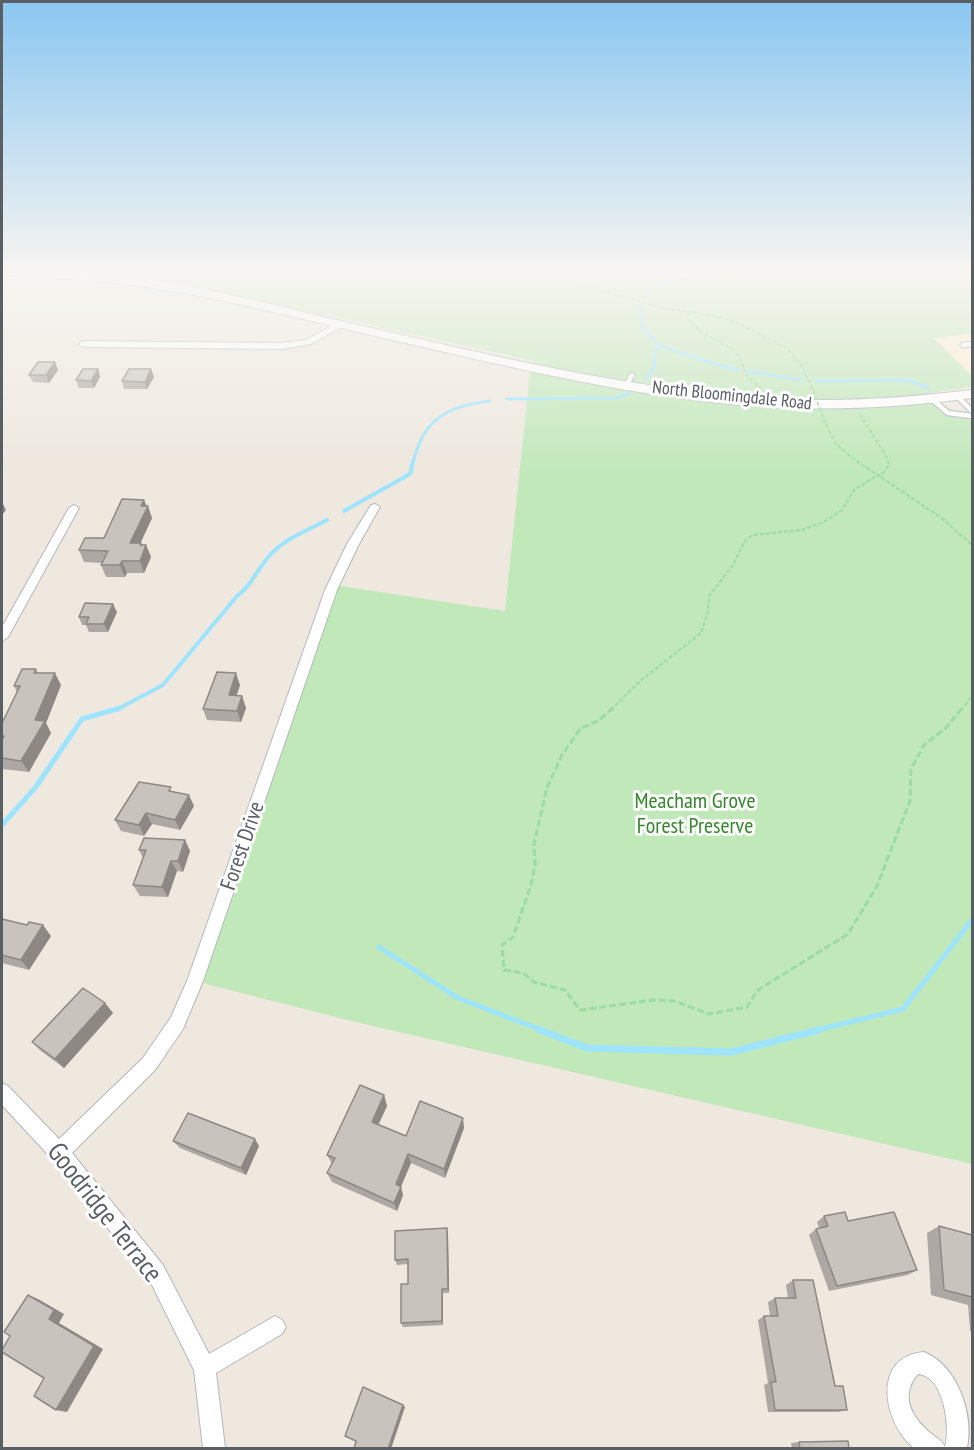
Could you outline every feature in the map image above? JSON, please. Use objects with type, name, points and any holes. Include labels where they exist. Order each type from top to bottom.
[{"type":"main road","name":"North Bloomingdale Road","points":[[426,341],[630,380],[699,396],[770,403],[856,404],[972,394]]},
{"type":"street","points":[[83,344],[282,346],[306,341]]},
{"type":"street","name":"Forest Drive","points":[[59,1152],[149,1064],[177,1023],[195,981],[331,590],[353,544],[375,507]]},
{"type":"street","points":[[2,637],[74,508]]},
{"type":"street","name":"Goodridge Terrace","points":[[2,1092],[59,1152],[156,1272],[205,1368],[214,1449]]},
{"type":"street","points":[[205,1368],[275,1327]]},
{"type":"street","points":[[934,1449],[915,1436],[906,1424],[900,1409],[897,1395],[899,1381],[904,1371],[913,1365],[924,1363],[936,1365],[952,1377],[966,1396],[972,1425],[968,1437],[956,1449]]},
{"type":"lane","points":[[963,345],[972,344]]},
{"type":"lane","points":[[957,396],[972,414]]},
{"type":"lane","points":[[932,399],[948,413],[972,414]]},
{"type":"path","points":[[718,341],[731,348],[740,359],[748,377],[760,386],[765,396]]},
{"type":"path","points":[[774,341],[786,348],[800,363],[836,444],[943,519],[972,545]]},
{"type":"path","points":[[860,414],[862,422],[885,450],[889,465],[879,476],[854,490],[842,510],[824,522],[802,530],[752,535],[744,542],[733,565],[709,596],[708,612],[701,633],[639,682],[623,700],[598,721],[581,728],[562,755],[547,788],[534,844],[535,865],[531,885],[513,937],[502,945],[504,970],[523,973],[534,982],[565,990],[580,1011],[605,1005],[654,1000],[674,1001],[709,1014],[747,1006],[758,990],[848,933],[877,886],[910,801],[911,769],[915,761],[924,745],[946,728],[972,696]]},
{"type":"shaded area","points":[[936,341],[972,341],[972,376]]},
{"type":"green space","name":"Meacham Grove Forest Preserve","points":[[442,341],[937,341],[972,376],[972,387],[929,393],[941,404],[972,421],[972,1164],[347,1020],[195,981],[333,585],[505,611],[530,372],[535,361]]},
{"type":"building","points":[[38,362],[55,362],[46,375],[29,375]]},
{"type":"building","points":[[83,369],[98,369],[91,381],[76,380]]},
{"type":"building","points":[[129,369],[151,369],[145,382],[122,381]]},
{"type":"building","points":[[122,499],[144,500],[141,506],[148,506],[130,543],[146,545],[140,561],[122,561],[120,565],[101,565],[108,551],[79,550],[85,538],[104,538]]},
{"type":"building","points":[[85,603],[113,604],[104,624],[86,624],[89,617],[79,617]]},
{"type":"building","points":[[22,669],[36,669],[34,673],[55,673],[35,720],[45,721],[21,761],[2,758],[4,736],[2,736],[2,720],[20,686],[14,686]]},
{"type":"building","points":[[217,672],[236,673],[229,695],[242,696],[237,711],[203,709]]},
{"type":"building","points":[[139,782],[171,787],[169,791],[189,795],[175,820],[146,813],[139,825],[115,820]]},
{"type":"building","points":[[144,838],[185,840],[178,861],[171,861],[162,887],[133,885],[146,850],[139,850]]},
{"type":"building","points":[[2,919],[27,925],[29,922],[43,925],[21,960],[2,955]]},
{"type":"building","points":[[83,988],[105,1003],[55,1059],[32,1042]]},
{"type":"building","points":[[360,1085],[384,1095],[372,1122],[406,1136],[420,1101],[463,1118],[444,1169],[408,1154],[396,1184],[401,1187],[394,1203],[327,1173],[335,1158],[327,1155]]},
{"type":"building","points":[[188,1113],[255,1139],[241,1168],[173,1141]]},
{"type":"building","points":[[845,1212],[848,1221],[894,1212],[917,1270],[837,1286],[816,1229],[828,1226],[824,1216]]},
{"type":"building","points":[[939,1226],[972,1235],[972,1297],[944,1290]]},
{"type":"building","points":[[447,1228],[448,1289],[442,1289],[442,1321],[401,1323],[401,1284],[408,1284],[408,1259],[395,1260],[395,1231]]},
{"type":"building","points":[[793,1280],[813,1280],[835,1386],[843,1386],[847,1410],[775,1410],[771,1382],[776,1382],[764,1316],[778,1316],[775,1298],[796,1298]]},
{"type":"building","points":[[28,1295],[54,1310],[49,1319],[94,1346],[56,1410],[34,1396],[44,1378],[2,1352],[10,1336],[4,1332]]},
{"type":"building","points":[[363,1387],[403,1405],[388,1449],[354,1449],[356,1441],[345,1436]]},
{"type":"building","points":[[848,1441],[849,1449],[800,1449],[799,1442]]},
{"type":"waterway","points":[[654,341],[680,353],[738,370]]},
{"type":"waterway","points":[[645,380],[654,368],[655,351],[662,346]]},
{"type":"waterway","points":[[746,371],[802,380]]},
{"type":"waterway","points":[[816,381],[909,380],[928,388]]},
{"type":"waterway","points":[[507,399],[617,398],[630,393]]},
{"type":"waterway","points":[[413,463],[423,435],[439,417],[461,407],[490,401]]},
{"type":"waterway","points":[[344,511],[410,474],[413,461]]},
{"type":"waterway","points":[[119,708],[163,685],[273,552],[292,538],[327,520]]},
{"type":"waterway","points":[[2,825],[35,788],[82,719],[119,708]]},
{"type":"waterway","points":[[813,1031],[903,1009],[972,920]]},
{"type":"waterway","points":[[379,947],[458,998],[544,1031]]},
{"type":"waterway","points":[[540,1030],[587,1048],[731,1052],[819,1030]]}]
